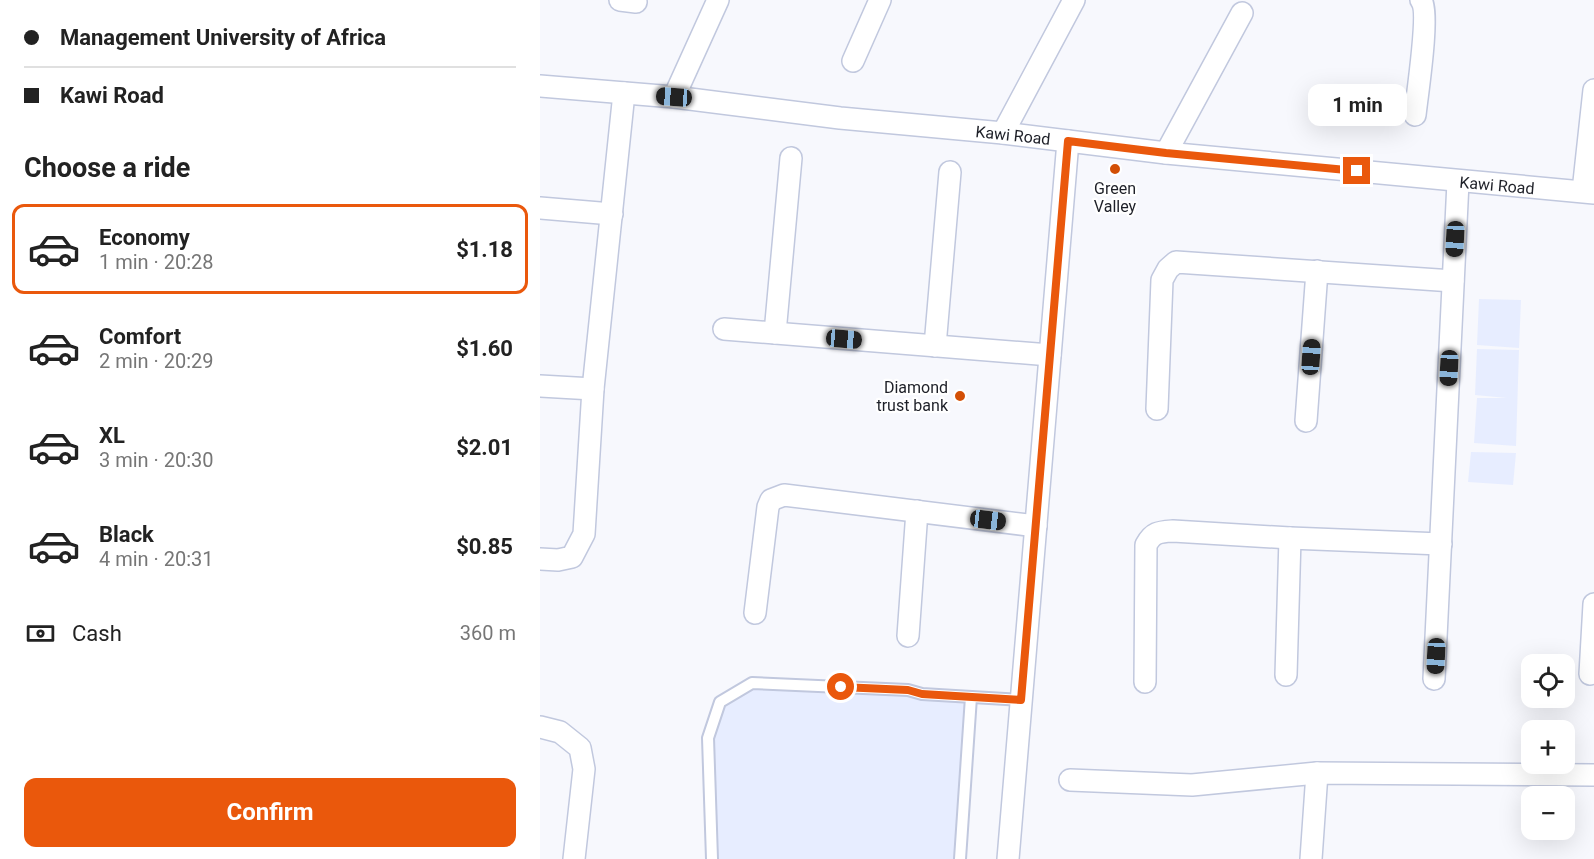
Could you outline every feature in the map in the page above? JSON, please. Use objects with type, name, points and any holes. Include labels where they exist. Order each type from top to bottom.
[{"type":"street","points":[[674,97],[718,0]]},
{"type":"street","points":[[853,61],[880,0]]},
{"type":"street","points":[[1003,133],[1074,0]]},
{"type":"street","points":[[1415,115],[1424,24],[1425,4],[1421,0]]},
{"type":"street","points":[[1166,153],[1242,13]]},
{"type":"street","name":"Kawi Road","points":[[540,86],[674,97],[840,118],[1003,133],[1166,153],[1458,182],[1589,192]]},
{"type":"street","points":[[1589,192],[1594,90]]},
{"type":"street","points":[[540,559],[558,560],[572,556],[584,534],[593,390],[624,93]]},
{"type":"street","points":[[1008,859],[1068,141]]},
{"type":"street","points":[[775,333],[791,158]]},
{"type":"street","points":[[935,346],[950,172]]},
{"type":"street","points":[[1434,678],[1458,182]]},
{"type":"street","points":[[540,208],[612,214]]},
{"type":"street","points":[[1157,409],[1162,280],[1168,269],[1176,262],[1453,281]]},
{"type":"street","points":[[1306,421],[1317,271]]},
{"type":"street","points":[[724,329],[1050,355]]},
{"type":"street","points":[[540,386],[593,390]]},
{"type":"street","points":[[754,613],[765,519],[771,500],[784,495],[1036,525]]},
{"type":"street","points":[[908,636],[917,511]]},
{"type":"street","points":[[1145,682],[1146,545],[1155,533],[1173,531],[1441,543]]},
{"type":"street","points":[[1286,675],[1290,538]]},
{"type":"street","points":[[1590,674],[1594,604]]},
{"type":"street","points":[[540,727],[560,732],[580,748],[584,769],[574,859]]},
{"type":"street","points":[[1311,859],[1317,773]]},
{"type":"street","points":[[1070,780],[1192,785],[1317,773],[1594,775]]},
{"type":"lane","points":[[712,859],[708,738],[720,702],[752,683],[908,690],[922,694],[1021,700]]},
{"type":"lane","points":[[960,859],[971,697]]},
{"type":"shaded area","points":[[1479,299],[1521,300],[1519,348],[1477,345]]},
{"type":"shaded area","points":[[1477,349],[1519,350],[1516,446],[1474,443],[1477,398],[1507,398],[1475,395]]},
{"type":"shaded area","points":[[1471,452],[1516,453],[1513,485],[1468,482]]},
{"type":"shaded area","points":[[752,683],[971,697],[959,859],[712,859],[708,738],[720,702]]},
{"type":"place","name":"Green Valley","points":[[1115,169]]},
{"type":"place","name":"Diamond trust bank","points":[[960,396]]},
{"type":"route","points":[[841,687],[908,690],[922,694],[1021,700],[1068,141],[1166,153],[1357,171]]}]
